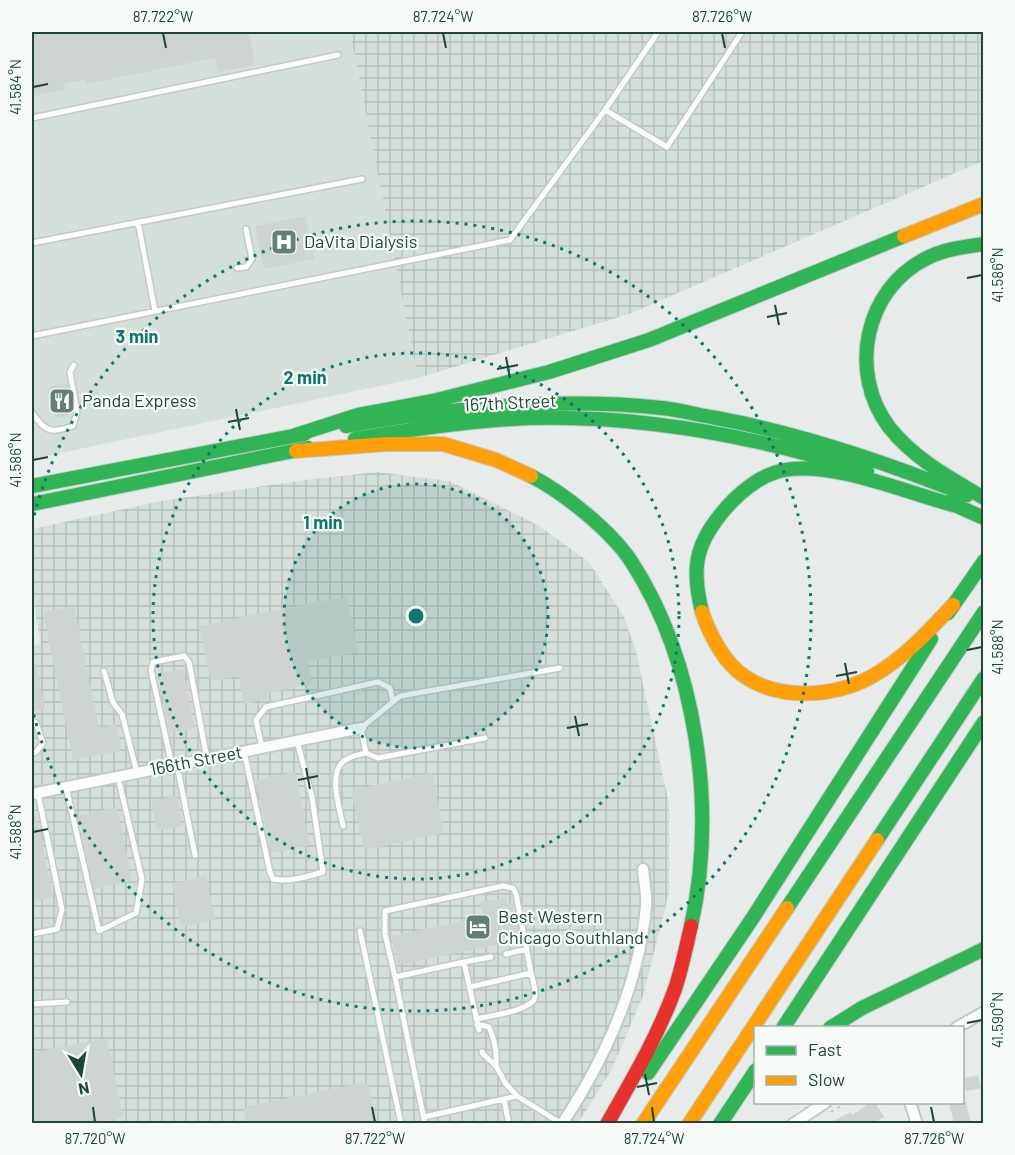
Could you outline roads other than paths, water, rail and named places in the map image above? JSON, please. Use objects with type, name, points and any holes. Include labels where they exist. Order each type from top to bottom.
[{"type":"main road","points":[[293,436],[358,415],[433,401],[549,372],[649,340],[984,204]]},
{"type":"main road","points":[[984,244],[959,246],[938,252],[914,264],[894,281],[875,311],[867,341],[866,370],[874,400],[892,431],[917,456],[984,500]]},
{"type":"main road","name":"167th Street","points":[[32,486],[427,413],[556,403],[664,408],[742,422],[819,440],[984,500]]},
{"type":"main road","name":"167th Street","points":[[32,504],[428,427],[496,420],[558,418],[662,424],[741,436],[818,455],[897,480],[984,518]]},
{"type":"main road","points":[[296,451],[395,443],[448,445],[492,456],[550,486],[589,515],[630,560],[656,605],[676,653],[698,754],[701,814],[698,884],[681,966],[656,1036],[607,1124]]},
{"type":"main road","points":[[953,605],[915,646],[881,672],[854,685],[829,692],[804,693],[777,689],[744,677],[720,652],[703,619],[697,586],[697,556],[713,522],[729,503],[754,483],[783,470],[814,468],[824,470],[957,506]]},
{"type":"main road","points":[[612,1124],[752,919],[953,605],[984,561]]},
{"type":"main road","points":[[643,1124],[984,612]]},
{"type":"main road","points":[[689,1124],[984,678]]},
{"type":"main road","points":[[784,1026],[984,722]]},
{"type":"main road","points":[[833,1026],[862,1008],[984,949]]},
{"type":"main road","points":[[723,1124],[754,1073]]},
{"type":"main road","points":[[723,1124],[754,1091]]},
{"type":"street","name":"166th Street","points":[[35,794],[361,728]]},
{"type":"street","points":[[562,1124],[583,1092],[612,1036],[634,972],[646,904],[643,869]]},
{"type":"street","points":[[960,1026],[984,1012]]},
{"type":"street","points":[[792,1124],[823,1104]]},
{"type":"street","points":[[911,1104],[917,1124]]},
{"type":"lane","points":[[32,336],[510,240],[605,110],[658,32]]},
{"type":"lane","points":[[605,110],[667,147],[742,32]]},
{"type":"lane","points":[[32,118],[338,55]]},
{"type":"lane","points":[[32,243],[362,179]]},
{"type":"lane","points":[[138,222],[155,311]]},
{"type":"lane","points":[[237,268],[246,267],[252,259],[246,229]]},
{"type":"lane","points":[[33,414],[42,427],[49,430],[73,426],[77,412],[70,372],[74,365]]},
{"type":"lane","points":[[195,855],[151,670],[153,662],[184,656],[189,662],[207,759]]},
{"type":"lane","points":[[366,753],[361,728],[400,696],[560,668]]},
{"type":"lane","points":[[104,671],[113,703],[122,714],[137,773]]},
{"type":"lane","points":[[262,748],[256,720],[266,707],[378,682],[390,688],[393,702]]},
{"type":"lane","points":[[32,721],[36,723],[43,743],[36,752],[32,753]]},
{"type":"lane","points":[[344,826],[336,786],[340,766],[349,757],[366,753],[378,758],[387,758],[485,738]]},
{"type":"lane","points":[[244,752],[273,879],[285,881],[306,877],[323,872],[312,797],[297,741]]},
{"type":"lane","points":[[66,787],[99,931],[136,913],[142,879],[118,777]]},
{"type":"lane","points":[[32,934],[57,929],[62,910],[35,794]]},
{"type":"lane","points":[[477,1024],[523,1008],[533,1002],[535,996],[513,888],[503,886],[385,911],[384,934],[424,1120],[517,1096]]},
{"type":"lane","points":[[360,931],[401,1124]]},
{"type":"lane","points":[[506,954],[527,949]]},
{"type":"lane","points":[[394,977],[491,957]]},
{"type":"lane","points":[[464,963],[477,1024]]},
{"type":"lane","points":[[470,987],[531,973]]},
{"type":"lane","points":[[32,1004],[67,1002]]},
{"type":"lane","points":[[477,1024],[489,1027],[497,1053],[496,1066]]},
{"type":"lane","points":[[482,1052],[496,1066],[506,1084],[517,1096],[562,1124]]},
{"type":"lane","points":[[504,1100],[509,1124]]},
{"type":"place","name":"DaVita Dialysis","points":[[284,242]]},
{"type":"place","name":"Panda Express","points":[[62,401]]},
{"type":"place","name":"Best Western Chicago Southland","points":[[478,927]]}]
